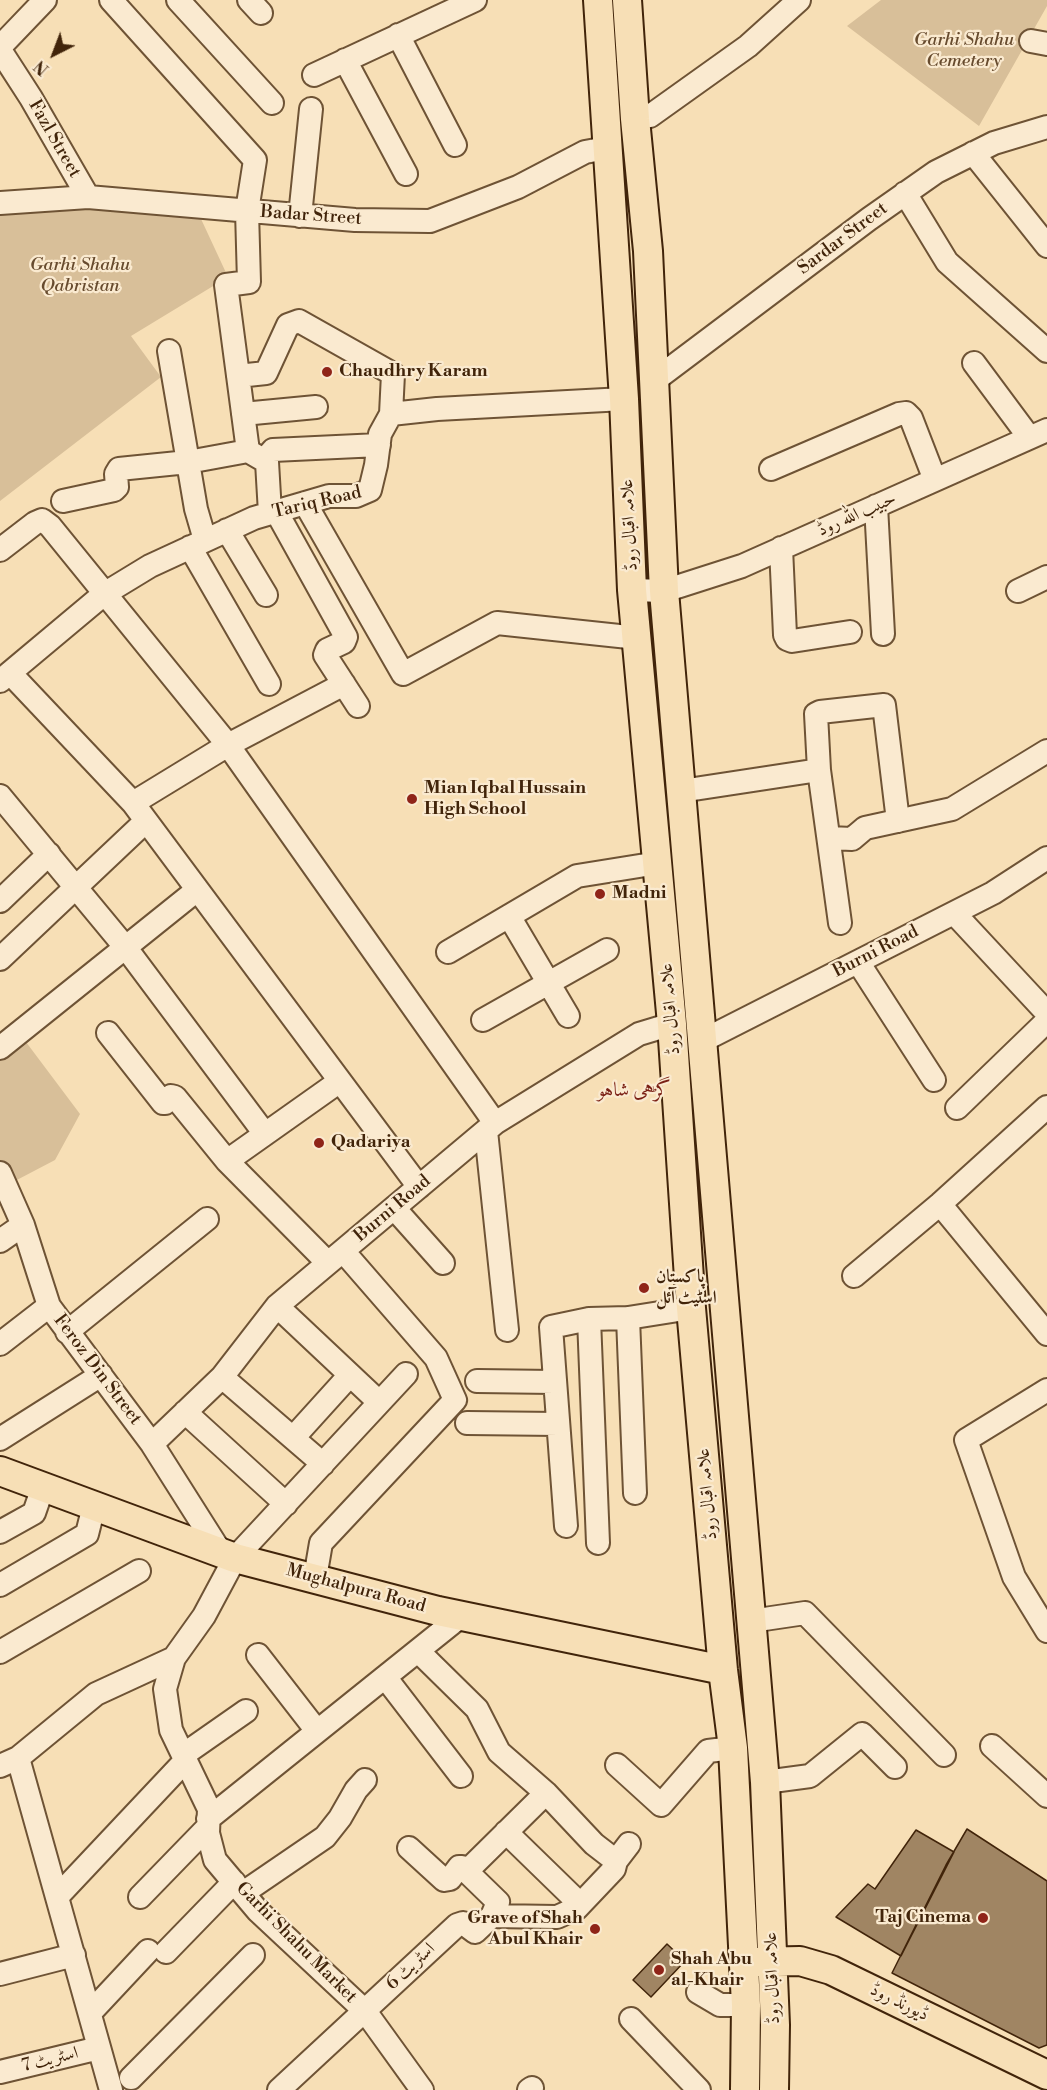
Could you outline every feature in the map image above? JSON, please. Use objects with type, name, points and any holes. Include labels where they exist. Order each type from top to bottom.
[{"type":"main road","name":"علامہ اقبال روڈ","points":[[598,0],[624,399],[633,590],[672,1024],[691,1308],[723,1670],[733,1748],[746,2005],[745,2090]]},
{"type":"main road","name":"علامہ اقبال روڈ","points":[[627,0],[635,118],[648,251],[664,591],[765,1782],[775,2025],[774,2090]]},
{"type":"main road","points":[[690,1279],[723,1277]]},
{"type":"main road","name":"Mughalpura Road","points":[[0,1471],[228,1555],[460,1616],[723,1670]]},
{"type":"main road","name":"ڈیورنڈ روڈ","points":[[744,1962],[800,1961],[831,1970],[1046,2074]]},
{"type":"street","points":[[0,48],[45,0]]},
{"type":"street","points":[[111,0],[253,156],[256,163],[247,211],[249,282],[226,285],[243,414],[256,455],[267,462],[273,512],[346,637],[344,642],[325,652],[358,706]]},
{"type":"street","points":[[178,0],[272,103]]},
{"type":"street","points":[[635,118],[650,116],[748,46],[799,0]]},
{"type":"street","points":[[314,75],[459,3]]},
{"type":"street","points":[[398,35],[455,145]]},
{"type":"street","name":"Fazl Street","points":[[0,48],[88,197]]},
{"type":"street","points":[[345,60],[406,174]]},
{"type":"street","points":[[300,216],[311,110]]},
{"type":"street","name":"Sardar Street","points":[[655,380],[936,172],[993,143],[1047,127]]},
{"type":"street","name":"Badar Street","points":[[0,203],[88,197],[355,220],[430,221],[518,187],[585,152],[608,148]]},
{"type":"street","points":[[973,153],[1047,246]]},
{"type":"street","points":[[905,193],[947,262],[1047,351]]},
{"type":"street","points":[[238,376],[266,374],[288,325],[299,321],[393,374],[391,414],[437,409],[624,399]]},
{"type":"street","points":[[169,351],[196,508],[197,544],[269,684]]},
{"type":"street","points":[[974,363],[1038,434]]},
{"type":"street","points":[[243,414],[316,407]]},
{"type":"street","points":[[771,468],[898,414],[906,413],[911,418],[935,480]]},
{"type":"street","name":"Tariq Road","points":[[5,677],[104,594],[150,566],[254,518],[329,496],[356,496],[370,490],[380,434],[391,414]]},
{"type":"street","name":"حبیب اللہ روڈ","points":[[633,590],[664,591],[742,566],[1038,434]]},
{"type":"street","points":[[63,501],[114,490],[117,487],[116,474],[119,469],[256,455],[273,450],[379,445]]},
{"type":"street","points":[[305,503],[403,674],[497,623],[638,638]]},
{"type":"street","points":[[876,506],[883,634]]},
{"type":"street","points":[[0,550],[34,523],[42,520],[50,526],[228,745],[490,1127],[507,1330]]},
{"type":"street","points":[[227,530],[266,595]]},
{"type":"street","points":[[782,549],[787,639],[792,641],[850,632]]},
{"type":"street","points":[[1018,591],[1047,577]]},
{"type":"street","points":[[5,677],[139,812],[419,1187]]},
{"type":"street","points":[[0,959],[77,888],[139,812],[228,745],[344,684]]},
{"type":"street","points":[[840,923],[819,770],[816,714],[884,705],[898,821]]},
{"type":"street","points":[[829,838],[852,839],[864,828],[952,809],[1047,751]]},
{"type":"street","points":[[681,791],[819,770]]},
{"type":"street","points":[[0,796],[126,948],[266,1134]]},
{"type":"street","points":[[3,892],[49,854]]},
{"type":"street","name":"Burni Road","points":[[702,1041],[993,893],[1047,858]]},
{"type":"street","points":[[448,952],[577,876],[658,863]]},
{"type":"street","points":[[0,1048],[197,890]]},
{"type":"street","points":[[954,913],[1047,1013]]},
{"type":"street","points":[[509,916],[568,1016]]},
{"type":"street","points":[[483,1020],[607,950]]},
{"type":"street","points":[[858,962],[934,1080]]},
{"type":"street","points":[[957,1108],[1047,1021]]},
{"type":"street","name":"Burni Road","points":[[152,1444],[222,1377],[277,1306],[490,1127],[639,1034],[672,1024]]},
{"type":"street","points":[[108,1033],[163,1102],[165,1103],[171,1096],[175,1097],[227,1161],[335,1257],[436,1358],[455,1400],[321,1543],[315,1578]]},
{"type":"street","points":[[227,1161],[340,1082]]},
{"type":"street","points":[[854,1276],[940,1204],[1047,1107]]},
{"type":"street","name":"Feroz Din Street","points":[[0,1173],[23,1225],[49,1306],[152,1444],[228,1555]]},
{"type":"street","points":[[940,1204],[1047,1334]]},
{"type":"street","points":[[394,1208],[443,1263]]},
{"type":"street","points":[[67,1332],[207,1219]]},
{"type":"street","points":[[0,1241],[23,1225]]},
{"type":"street","points":[[0,1344],[49,1306]]},
{"type":"street","points":[[277,1306],[380,1402]]},
{"type":"street","points":[[566,1526],[551,1327],[589,1319],[628,1318],[691,1308]]},
{"type":"street","points":[[628,1318],[635,1493]]},
{"type":"street","points":[[589,1319],[598,1543]]},
{"type":"street","name":"Garhi Shahu Market","points":[[406,1374],[286,1504],[228,1555],[204,1616],[174,1658],[165,1689],[171,1730],[209,1809],[208,1833],[215,1860],[258,1911],[365,2011],[422,2090]]},
{"type":"street","points":[[0,1439],[100,1375]]},
{"type":"street","points":[[293,1438],[350,1375]]},
{"type":"street","points":[[222,1377],[323,1464]]},
{"type":"street","points":[[477,1381],[554,1382]]},
{"type":"street","points":[[1043,1400],[966,1440],[1014,1577],[1047,1631]]},
{"type":"street","points":[[185,1412],[286,1504]]},
{"type":"street","points":[[467,1423],[558,1424]]},
{"type":"street","points":[[0,1532],[34,1513],[43,1487]]},
{"type":"street","points":[[0,1585],[87,1534],[94,1506]]},
{"type":"street","points":[[0,1652],[139,1571]]},
{"type":"street","points":[[751,1621],[805,1613],[944,1755]]},
{"type":"street","points":[[140,1897],[208,1823],[317,1731],[460,1616]]},
{"type":"street","points":[[409,1848],[444,1880],[450,1879],[460,1866],[498,1902],[492,1916],[557,1917],[577,1908],[614,1869],[622,1853],[594,1844],[546,1793],[499,1752],[477,1709],[418,1651]]},
{"type":"street","points":[[258,1655],[317,1731]]},
{"type":"street","points":[[174,1658],[96,1694],[9,1762],[57,1897],[109,2083],[127,2074],[138,2084],[253,1955]]},
{"type":"street","points":[[385,1677],[461,1776]]},
{"type":"street","points":[[57,1897],[184,1758],[246,1711]]},
{"type":"street","points":[[765,1782],[810,1776],[862,1734],[896,1767]]},
{"type":"street","points":[[992,1746],[1047,1796]]},
{"type":"street","points":[[617,1765],[661,1805],[708,1751],[733,1748]]},
{"type":"street","points":[[90,2013],[157,1952],[238,1888],[325,1837],[365,1780]]},
{"type":"street","points":[[466,1871],[546,1793]]},
{"type":"street","points":[[506,1832],[580,1904]]},
{"type":"street","name":"اسٹریٹ 6","points":[[279,2090],[457,1924],[463,1923],[475,1932],[492,1916]]},
{"type":"street","points":[[0,1974],[74,1955]]},
{"type":"street","points":[[698,1992],[720,2005],[746,2005]]},
{"type":"street","points":[[631,2019],[699,2090]]},
{"type":"street","name":"اسٹریٹ 7","points":[[0,2072],[99,2048]]},
{"type":"green space","name":"Garhi Shahu Cemetery","points":[[881,0],[1047,0],[1047,6],[979,126],[847,26]]},
{"type":"green space","name":"Garhi Shahu Qabristan","points":[[0,203],[195,206],[228,277],[131,336],[161,377],[0,501]]},
{"type":"green space","points":[[20,1034],[80,1114],[55,1160],[13,1182],[0,1161],[0,1048]]},
{"type":"building","name":"Taj Cinema","points":[[967,1829],[1047,1881],[1047,2045],[1039,2048],[892,1973],[946,1865]]},
{"type":"building","points":[[916,1830],[954,1852],[901,1956],[836,1917],[868,1884],[875,1889]]},
{"type":"building","name":"Shah Abu al-Khair","points":[[667,1944],[685,1961],[651,1997],[633,1980]]},
{"type":"place","name":"Chaudhry Karam","points":[[327,372]]},
{"type":"place","name":"Mian Iqbal Hussain High School","points":[[412,799]]},
{"type":"place","name":"Madni","points":[[600,894]]},
{"type":"place","name":"Qadariya","points":[[319,1143]]},
{"type":"place","name":"پاکستان اسٹیٹ آئل","points":[[644,1288]]},
{"type":"place","name":"Taj Cinema","points":[[983,1918]]},
{"type":"place","name":"Grave of Shah Abul Khair","points":[[595,1929]]},
{"type":"place","name":"Shah Abu al-Khair","points":[[659,1970]]},
{"type":"district","name":"گڑہی شاہو","points":[[634,1091]]}]
